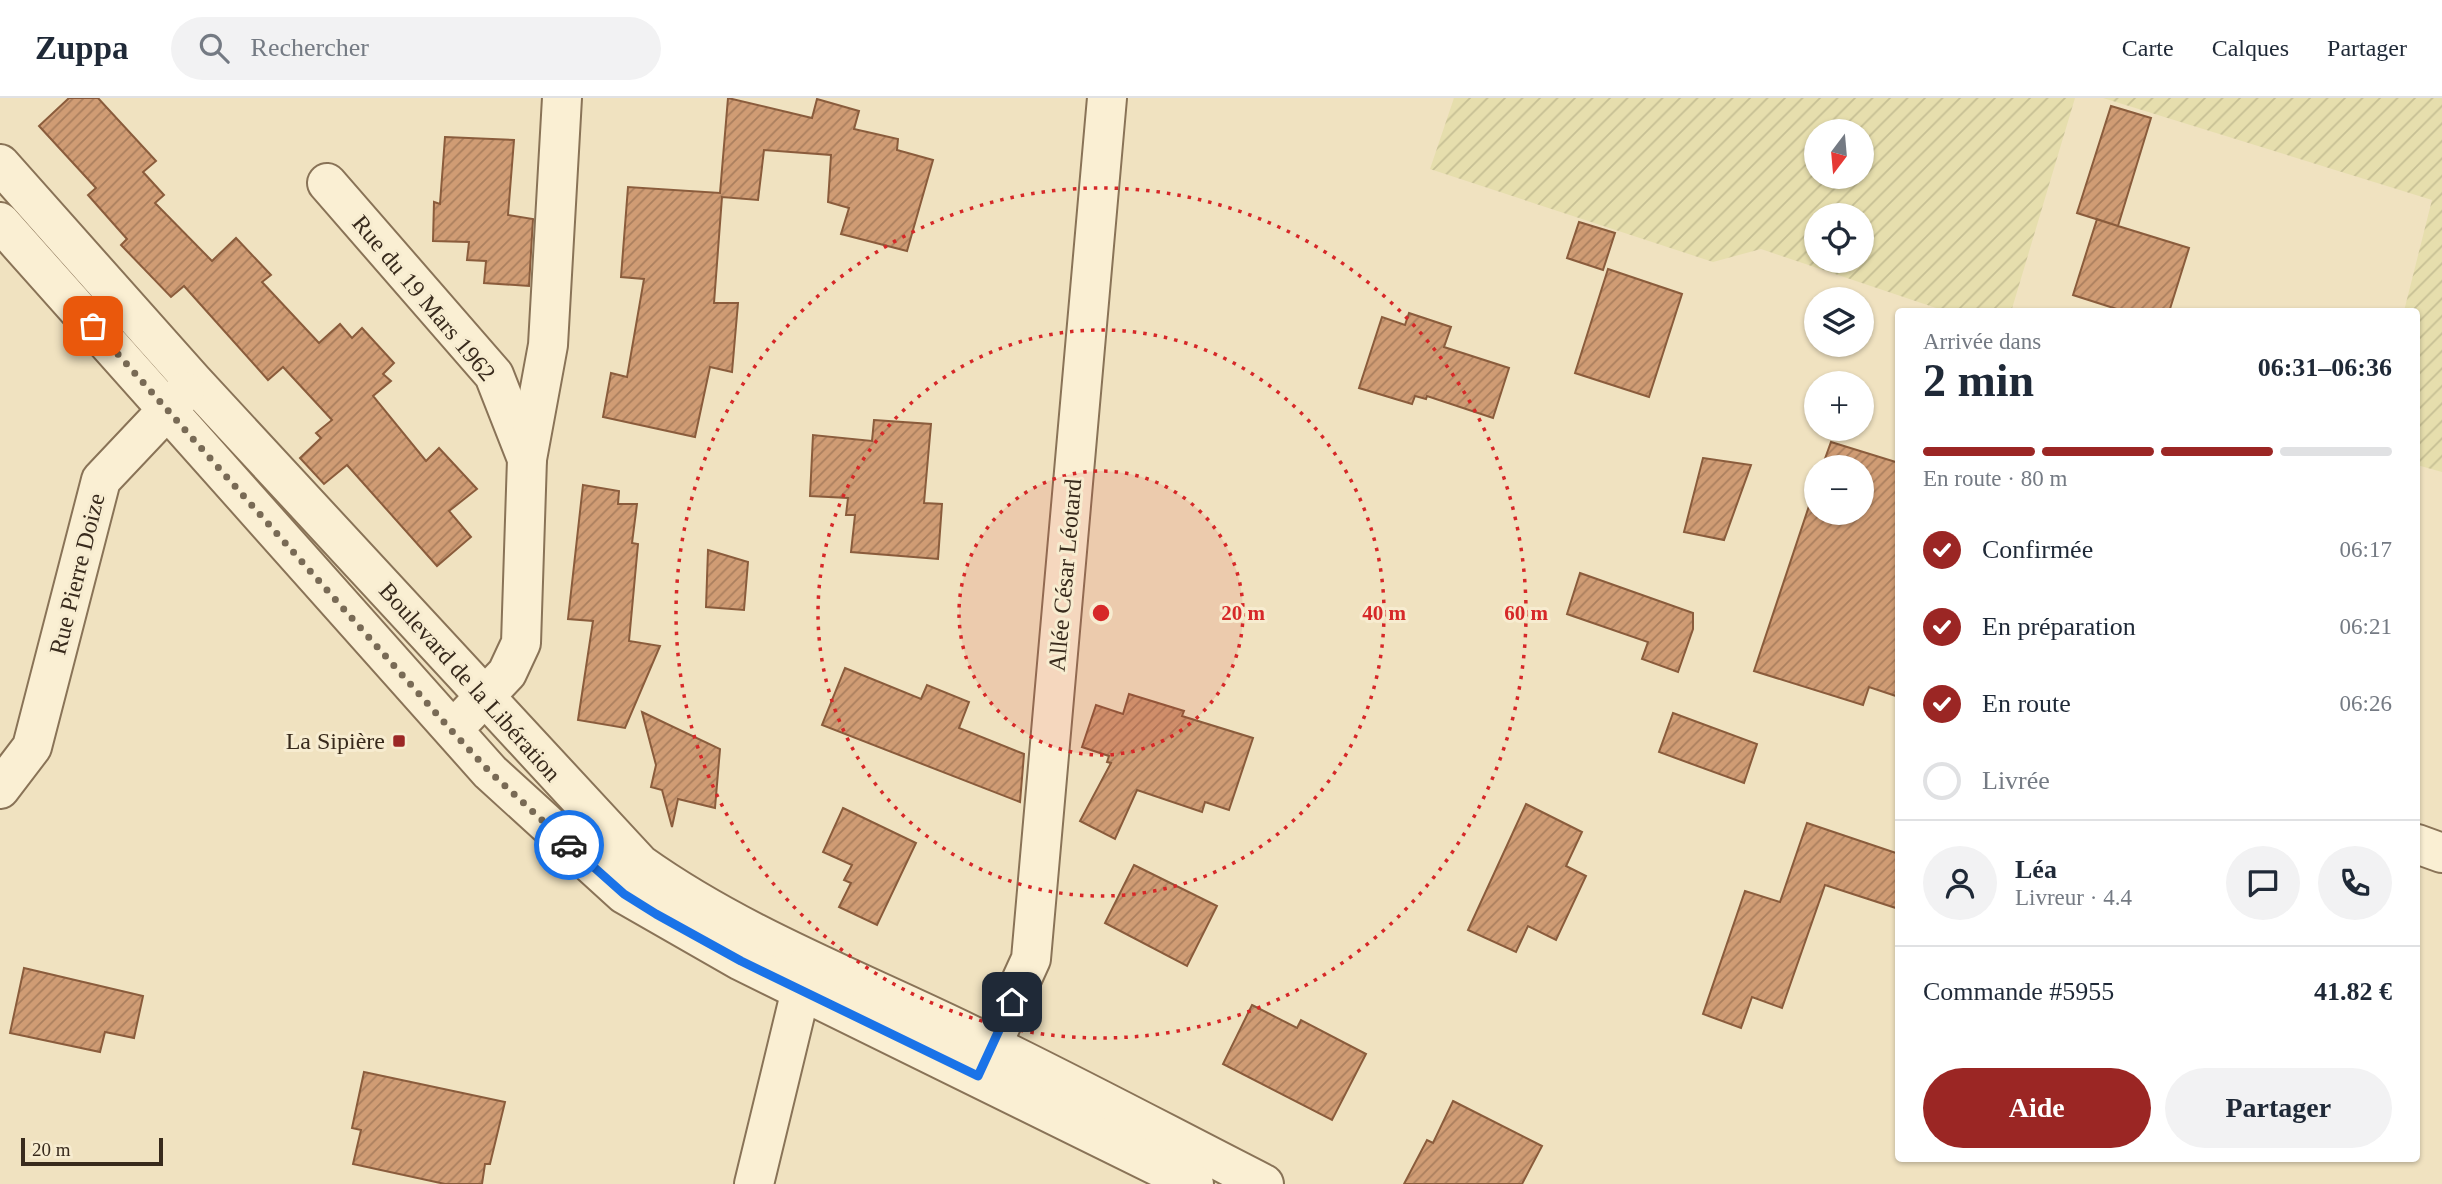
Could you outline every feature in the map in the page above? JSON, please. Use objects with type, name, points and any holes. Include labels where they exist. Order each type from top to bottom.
[{"type":"street","points":[[527,459],[548,345],[562,98]]},
{"type":"street","name":"Allée César Léotard","points":[[985,1060],[1031,959],[1107,98]]},
{"type":"street","name":"Boulevard de la Libération","points":[[0,164],[193,381],[640,864],[805,973],[985,1060],[1264,1184]]},
{"type":"street","name":"Rue du 19 Mars 1962","points":[[327,183],[494,375],[527,459],[521,643],[507,673],[451,730]]},
{"type":"street","name":"Boulevard de la Libération","points":[[0,222],[490,772],[624,894],[741,961],[805,973]]},
{"type":"street","name":"Rue Pierre Doize","points":[[0,789],[32,747],[101,480],[193,381]]},
{"type":"street","points":[[2420,845],[2442,853]]},
{"type":"street","points":[[754,1184],[805,973]]},
{"type":"street","name":"Boulevard de la Libération","points":[[985,1060],[1194,1184]]},
{"type":"shaded area","points":[[1454,98],[2075,98],[2012,308],[1936,308],[1832,273],[1874,273],[1874,203],[1804,203],[1804,263],[1761,249],[1713,262],[1430,169]]},
{"type":"shaded area","points":[[2103,98],[2442,98],[2442,472],[2420,466],[2420,308],[2405,308],[2432,200]]},
{"type":"building","points":[[69,98],[98,98],[156,161],[143,172],[164,195],[155,203],[212,261],[236,238],[271,275],[262,282],[319,343],[340,324],[352,338],[362,328],[394,363],[383,374],[391,381],[373,396],[426,461],[439,448],[477,489],[449,511],[471,537],[437,566],[347,465],[324,484],[300,458],[321,438],[316,433],[332,420],[283,367],[268,380],[184,286],[171,297],[121,245],[127,239],[88,195],[96,188],[39,126]]},
{"type":"building","points":[[728,98],[812,118],[817,99],[859,111],[854,129],[898,139],[897,150],[933,160],[907,251],[841,234],[849,208],[828,202],[831,155],[764,150],[758,200],[722,197],[714,303],[738,303],[732,372],[710,367],[695,437],[603,417],[611,373],[627,377],[644,279],[621,277],[628,187],[720,193]]},
{"type":"building","points":[[2111,106],[2151,118],[2118,226],[2189,248],[2170,308],[2114,308],[2073,295],[2097,219],[2077,213]]},
{"type":"building","points":[[445,137],[514,140],[508,215],[533,219],[529,286],[484,283],[486,261],[467,260],[469,242],[433,241],[434,202],[440,204]]},
{"type":"building","points":[[1579,222],[1615,233],[1603,270],[1567,258]]},
{"type":"building","points":[[1608,269],[1682,294],[1649,397],[1575,373]]},
{"type":"building","points":[[1409,313],[1451,327],[1444,347],[1509,368],[1493,418],[1427,396],[1426,399],[1415,396],[1412,404],[1359,388],[1382,317],[1405,325]]},
{"type":"building","points":[[874,420],[931,424],[924,503],[942,504],[938,559],[851,552],[855,515],[846,515],[848,498],[810,496],[813,435],[872,441]]},
{"type":"building","points":[[1831,442],[1873,455],[1826,455]]},
{"type":"building","points":[[1874,455],[1895,462],[1895,696],[1869,687],[1863,705],[1754,671],[1804,521],[1804,525],[1874,525]]},
{"type":"building","points":[[1703,458],[1751,465],[1724,540],[1684,532]]},
{"type":"building","points":[[583,485],[619,491],[618,504],[637,504],[632,543],[638,544],[629,641],[660,646],[625,728],[578,720],[593,621],[568,619]]},
{"type":"building","points":[[708,550],[748,562],[744,610],[706,607]]},
{"type":"building","points":[[1580,573],[1693,613],[1693,629],[1678,672],[1642,659],[1648,642],[1567,614]]},
{"type":"building","points":[[845,668],[921,699],[927,685],[969,702],[959,728],[1024,754],[1020,802],[822,725]]},
{"type":"building","points":[[1129,694],[1184,711],[1182,716],[1253,738],[1229,810],[1205,802],[1202,812],[1137,790],[1115,839],[1080,821],[1111,763],[1107,762],[1109,756],[1082,747],[1096,705],[1123,714]]},
{"type":"building","points":[[642,712],[720,749],[715,808],[678,799],[672,827],[662,790],[651,787],[656,765]]},
{"type":"building","points":[[1673,713],[1757,744],[1744,783],[1659,752]]},
{"type":"building","points":[[1526,804],[1582,832],[1566,866],[1586,876],[1556,940],[1528,926],[1516,952],[1468,930]]},
{"type":"building","points":[[843,808],[916,843],[877,925],[839,907],[851,883],[844,880],[852,865],[823,852]]},
{"type":"building","points":[[1807,823],[1895,853],[1895,908],[1825,885],[1782,1008],[1752,997],[1741,1028],[1703,1014],[1745,891],[1780,902]]},
{"type":"building","points":[[1134,865],[1217,906],[1187,966],[1105,923]]},
{"type":"building","points":[[24,968],[143,996],[134,1038],[105,1032],[100,1052],[10,1033]]},
{"type":"building","points":[[1252,1005],[1297,1028],[1301,1020],[1366,1054],[1332,1120],[1223,1064]]},
{"type":"building","points":[[364,1072],[505,1102],[490,1164],[485,1164],[482,1184],[445,1184],[353,1164],[361,1130],[352,1128]]},
{"type":"building","points":[[1453,1101],[1542,1146],[1522,1184],[1404,1184],[1427,1140],[1433,1143]]},
{"type":"way so far","points":[[93,326],[451,730],[490,772],[569,845]]},
{"type":"place","name":"La Sipière","points":[[399,741]]},
{"type":"route","points":[[569,845],[624,894],[656,914],[741,961],[978,1076],[1012,1002]]}]
